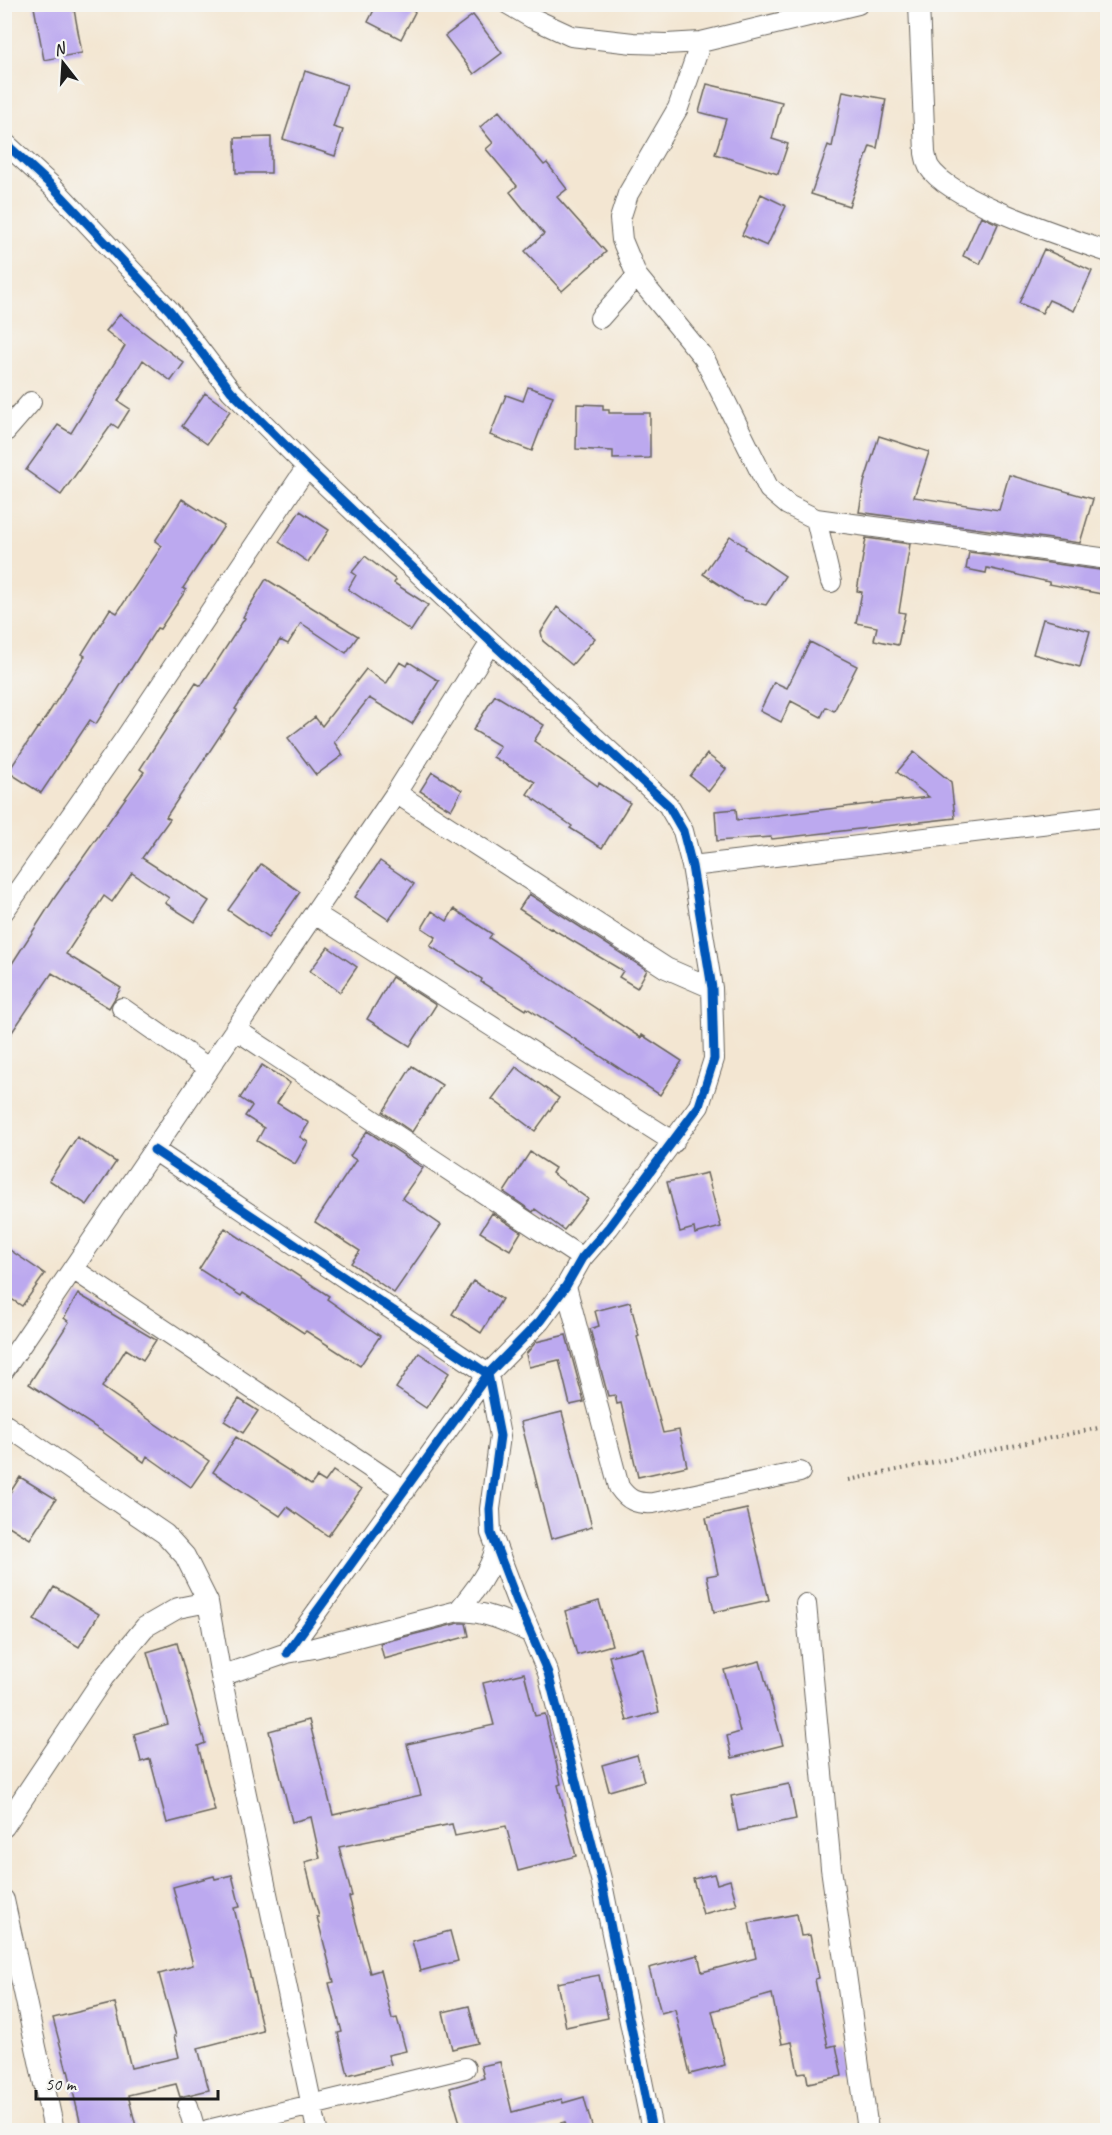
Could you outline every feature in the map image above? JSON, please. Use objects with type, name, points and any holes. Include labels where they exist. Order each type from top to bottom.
[{"type":"street","points":[[507,4],[571,36],[633,43],[700,42],[858,4]]},
{"type":"street","points":[[919,4],[925,153],[928,165],[951,187],[1010,216],[1107,252]]},
{"type":"street","points":[[700,42],[678,108],[628,194],[620,219],[622,240],[637,276],[704,358],[770,489],[788,505],[816,519],[1107,560]]},
{"type":"street","points":[[4,142],[52,186],[170,312],[231,391],[307,467],[491,642],[668,805],[683,831],[692,867],[712,988],[714,1059],[699,1106],[609,1227],[582,1258],[566,1286],[540,1321],[488,1374],[287,1653]]},
{"type":"street","points":[[600,318],[637,276]]},
{"type":"street","points":[[4,433],[31,402]]},
{"type":"street","points":[[4,911],[124,740],[307,467]]},
{"type":"street","points":[[816,519],[831,582]]},
{"type":"street","points":[[4,1370],[396,793],[491,642]]},
{"type":"street","points":[[396,793],[666,968],[712,988]]},
{"type":"street","points":[[692,867],[1107,816]]},
{"type":"street","points":[[315,914],[674,1142]]},
{"type":"street","points":[[122,1008],[208,1068]]},
{"type":"street","points":[[235,1029],[582,1258]]},
{"type":"street","points":[[154,1149],[488,1374],[500,1436],[490,1509],[491,1533],[548,1673],[598,1868],[652,2130]]},
{"type":"street","points":[[73,1269],[405,1491]]},
{"type":"street","points":[[566,1286],[619,1487],[627,1498],[639,1504],[652,1503],[800,1472]]},
{"type":"street","points":[[4,1424],[165,1534],[184,1556],[208,1602],[221,1676],[317,2130]]},
{"type":"street","points":[[458,1611],[485,1575],[496,1548]]},
{"type":"street","points":[[4,1827],[104,1677],[145,1627],[178,1608],[208,1602]]},
{"type":"street","points":[[806,1604],[831,1868],[868,2130]]},
{"type":"street","points":[[221,1676],[287,1653],[458,1611],[471,1611],[493,1617],[531,1633]]},
{"type":"street","points":[[4,1900],[54,2130]]},
{"type":"street","points":[[208,2130],[465,2068]]},
{"type":"street","points":[[188,2106],[195,2130]]},
{"type":"path","points":[[849,1480],[1107,1426]]},
{"type":"building","points":[[46,4],[73,4],[82,53],[44,60],[34,7]]},
{"type":"building","points":[[377,4],[400,4],[415,12],[401,39],[368,22]]},
{"type":"building","points":[[473,15],[502,53],[474,74],[445,36]]},
{"type":"building","points":[[305,71],[347,85],[333,127],[343,130],[335,156],[283,139]]},
{"type":"building","points":[[707,84],[782,102],[772,139],[788,144],[778,174],[715,154],[726,119],[699,112]]},
{"type":"building","points":[[843,91],[886,99],[877,148],[870,146],[849,206],[811,194],[828,145],[832,147]]},
{"type":"building","points":[[499,111],[544,165],[547,163],[567,189],[557,197],[606,252],[562,291],[525,251],[544,234],[510,192],[517,186],[486,149],[493,143],[480,127]]},
{"type":"building","points":[[271,137],[271,173],[236,173],[235,138]]},
{"type":"building","points":[[761,194],[786,206],[767,246],[742,235]]},
{"type":"building","points":[[981,216],[998,224],[980,264],[963,256]]},
{"type":"building","points":[[1044,249],[1092,271],[1074,311],[1049,300],[1042,313],[1019,303]]},
{"type":"building","points":[[120,314],[184,363],[171,381],[143,360],[118,401],[130,409],[118,428],[112,424],[61,495],[26,470],[58,425],[71,433],[125,346],[106,331]]},
{"type":"building","points":[[528,387],[553,396],[532,451],[490,435],[506,395],[523,401]]},
{"type":"building","points":[[205,393],[230,411],[207,444],[182,426]]},
{"type":"building","points":[[577,404],[603,405],[603,410],[609,410],[609,413],[650,413],[650,458],[613,459],[613,451],[576,449]]},
{"type":"building","points":[[879,436],[929,452],[914,497],[999,510],[1009,475],[1093,499],[1080,543],[859,512],[864,483]]},
{"type":"building","points":[[182,499],[224,526],[183,588],[186,590],[160,629],[157,628],[96,724],[90,720],[41,793],[8,772],[85,656],[82,654],[110,609],[117,613],[162,546],[155,541]]},
{"type":"building","points":[[300,511],[329,530],[308,562],[279,542]]},
{"type":"building","points":[[730,536],[785,576],[766,605],[743,600],[703,574]]},
{"type":"building","points":[[866,538],[910,544],[899,612],[905,613],[898,645],[874,640],[877,627],[856,623],[862,592],[857,591]]},
{"type":"building","points":[[969,552],[1107,571],[1107,595],[1049,584],[1049,582],[987,568],[986,573],[966,569]]},
{"type":"building","points":[[365,556],[396,580],[394,583],[428,605],[411,631],[348,589],[356,575],[352,572]]},
{"type":"building","points":[[266,579],[358,636],[346,653],[301,623],[288,644],[280,640],[166,817],[170,819],[142,858],[209,901],[195,922],[165,903],[169,898],[132,873],[112,902],[104,896],[66,954],[121,988],[109,1008],[52,973],[4,1044],[4,976],[55,897],[144,772],[140,769],[196,683],[201,686],[245,618],[243,617]]},
{"type":"building","points":[[557,607],[595,638],[572,665],[543,641],[541,632]]},
{"type":"building","points":[[1043,619],[1090,631],[1080,667],[1033,654]]},
{"type":"building","points":[[810,642],[857,666],[834,711],[826,707],[821,717],[791,701],[781,722],[760,711],[774,682],[787,688]]},
{"type":"building","points":[[400,662],[407,666],[409,662],[439,681],[412,724],[369,698],[334,742],[343,755],[316,775],[288,738],[315,717],[322,726],[366,669],[386,684]]},
{"type":"building","points":[[495,695],[544,725],[534,741],[598,786],[599,783],[630,803],[602,848],[570,828],[572,826],[527,794],[535,782],[493,757],[500,746],[473,730]]},
{"type":"building","points":[[914,752],[951,782],[955,818],[772,839],[771,837],[717,841],[715,811],[736,809],[737,820],[929,797],[897,772]]},
{"type":"building","points":[[707,754],[726,769],[709,791],[690,776]]},
{"type":"building","points":[[432,772],[462,790],[451,810],[420,791]]},
{"type":"building","points":[[380,861],[414,884],[389,920],[355,897]]},
{"type":"building","points":[[261,864],[300,892],[268,938],[228,910]]},
{"type":"building","points":[[529,894],[647,970],[637,988],[619,977],[623,971],[519,909]]},
{"type":"building","points":[[454,909],[492,934],[489,938],[641,1038],[642,1035],[682,1061],[660,1095],[527,1008],[526,1010],[481,982],[482,979],[430,946],[436,937],[422,928],[432,911],[447,921]]},
{"type":"building","points":[[328,947],[357,967],[340,992],[310,971]]},
{"type":"building","points":[[392,977],[436,1005],[410,1046],[367,1019]]},
{"type":"building","points":[[262,1065],[290,1083],[277,1103],[309,1123],[300,1137],[308,1142],[295,1164],[257,1141],[264,1128],[245,1116],[252,1106],[240,1098]]},
{"type":"building","points":[[412,1066],[442,1085],[412,1132],[383,1112]]},
{"type":"building","points":[[516,1067],[559,1098],[535,1131],[492,1099]]},
{"type":"building","points":[[367,1131],[423,1168],[402,1198],[441,1225],[394,1293],[351,1263],[360,1251],[315,1222],[356,1160],[350,1156]]},
{"type":"building","points":[[77,1137],[116,1162],[87,1205],[49,1180]]},
{"type":"building","points":[[530,1152],[555,1168],[552,1173],[588,1199],[564,1230],[535,1209],[533,1212],[504,1192]]},
{"type":"building","points":[[707,1173],[721,1227],[695,1234],[694,1228],[680,1232],[667,1182]]},
{"type":"building","points":[[492,1213],[521,1232],[510,1250],[480,1232]]},
{"type":"building","points":[[225,1228],[329,1296],[327,1299],[380,1336],[360,1366],[243,1293],[241,1296],[199,1269]]},
{"type":"building","points":[[4,1246],[45,1274],[22,1306],[4,1294]]},
{"type":"building","points":[[473,1281],[502,1299],[481,1333],[452,1314]]},
{"type":"building","points":[[78,1294],[156,1340],[143,1360],[126,1349],[102,1387],[209,1461],[191,1487],[147,1456],[144,1462],[29,1384],[69,1322],[64,1318]]},
{"type":"building","points":[[630,1302],[663,1433],[679,1430],[687,1466],[638,1477],[621,1403],[617,1404],[615,1395],[608,1396],[590,1329],[599,1326],[595,1311]]},
{"type":"building","points":[[566,1335],[584,1402],[570,1405],[559,1360],[529,1367],[526,1354],[536,1342]]},
{"type":"building","points":[[419,1353],[449,1373],[426,1408],[396,1388]]},
{"type":"building","points":[[239,1399],[258,1411],[243,1433],[224,1421]]},
{"type":"building","points":[[562,1412],[592,1527],[551,1539],[521,1422]]},
{"type":"building","points":[[236,1437],[311,1485],[317,1477],[325,1482],[333,1471],[361,1490],[328,1536],[287,1507],[280,1516],[213,1472]]},
{"type":"building","points":[[20,1477],[56,1499],[30,1539],[4,1523],[4,1502]]},
{"type":"building","points":[[747,1509],[769,1600],[714,1612],[707,1576],[718,1574],[706,1518]]},
{"type":"building","points":[[54,1587],[99,1614],[79,1647],[34,1620]]},
{"type":"building","points":[[599,1601],[612,1645],[577,1655],[565,1611]]},
{"type":"building","points":[[466,1623],[469,1636],[384,1659],[380,1643]]},
{"type":"building","points":[[177,1643],[205,1743],[198,1746],[215,1811],[167,1823],[150,1759],[141,1762],[134,1734],[168,1724],[147,1652]]},
{"type":"building","points":[[643,1648],[659,1712],[627,1721],[609,1656]]},
{"type":"building","points":[[760,1661],[783,1745],[732,1758],[727,1736],[740,1732],[724,1670]]},
{"type":"building","points":[[524,1673],[535,1716],[545,1714],[561,1784],[558,1785],[576,1856],[518,1871],[506,1826],[455,1836],[452,1824],[339,1847],[352,1896],[349,1897],[370,1973],[380,1970],[392,2019],[397,2018],[406,2051],[388,2055],[391,2064],[348,2075],[338,2033],[342,2032],[329,1983],[334,1982],[305,1862],[320,1858],[311,1817],[292,1822],[269,1731],[309,1720],[333,1815],[421,1795],[407,1744],[494,1725],[483,1683]]},
{"type":"building","points":[[637,1755],[644,1781],[609,1791],[602,1765]]},
{"type":"building","points":[[789,1784],[796,1819],[738,1831],[731,1796]]},
{"type":"building","points":[[714,1874],[717,1884],[730,1880],[737,1905],[703,1914],[693,1879]]},
{"type":"building","points":[[232,1875],[240,1907],[234,1908],[263,2031],[198,2048],[209,2090],[180,2097],[176,2084],[128,2095],[137,2130],[82,2130],[53,2018],[115,2003],[131,2068],[179,2057],[174,2036],[176,2036],[159,1974],[193,1965],[173,1887],[214,1876],[215,1879]]},
{"type":"building","points":[[797,1914],[801,1936],[810,1935],[819,1978],[815,1979],[828,2047],[836,2045],[842,2076],[808,2083],[806,2072],[798,2073],[792,2042],[782,2044],[772,1994],[712,2011],[725,2065],[690,2074],[675,2009],[661,2013],[649,1968],[698,1955],[702,1972],[756,1958],[749,1923]]},
{"type":"building","points":[[450,1931],[458,1961],[420,1971],[412,1941]]},
{"type":"building","points":[[599,1975],[608,2018],[566,2027],[557,1983]]},
{"type":"building","points":[[469,2006],[478,2043],[452,2049],[443,2012]]},
{"type":"building","points":[[500,2062],[512,2112],[562,2099],[563,2103],[584,2097],[593,2130],[567,2130],[565,2122],[534,2130],[462,2130],[450,2088],[484,2078],[481,2066]]},
{"type":"cycle path","points":[[4,142],[52,186],[170,311],[231,391],[307,467],[491,642],[668,805],[683,831],[692,866],[712,988],[714,1059],[699,1106],[609,1227],[582,1258],[566,1286],[540,1321],[488,1374],[287,1653]]},
{"type":"cycle path","points":[[154,1150],[488,1374],[500,1436],[490,1509],[491,1533],[548,1673],[601,1879],[652,2130]]}]
